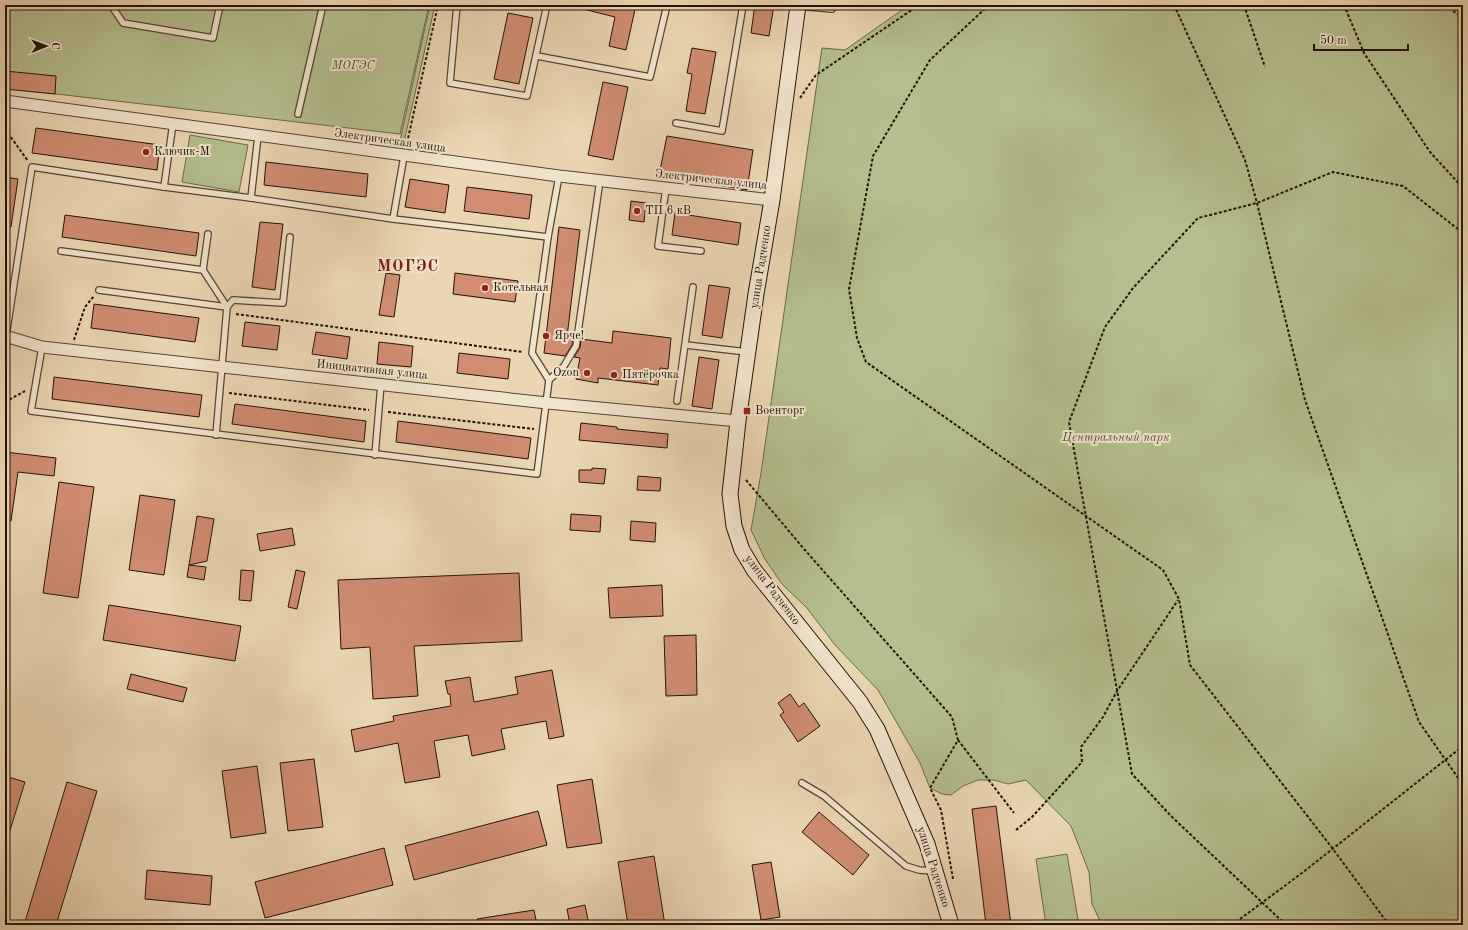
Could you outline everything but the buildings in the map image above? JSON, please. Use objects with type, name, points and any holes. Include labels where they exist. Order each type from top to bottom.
[{"type":"street","name":"улица Радченко","points":[[798,6],[772,200],[738,421],[730,494],[734,526],[742,550],[754,570],[860,702],[877,729],[921,829],[937,872],[951,925]]},
{"type":"street","name":"Электрическая улица","points":[[5,102],[174,123],[258,136],[559,176],[772,200]]},
{"type":"street","name":"Инициативная улица","points":[[5,336],[42,346],[222,367],[547,403],[738,421]]},
{"type":"lane","points":[[111,5],[123,23],[213,38],[220,5]]},
{"type":"lane","points":[[298,114],[323,5]]},
{"type":"lane","points":[[457,5],[450,83],[527,96],[548,5]]},
{"type":"lane","points":[[537,56],[650,77],[667,5]]},
{"type":"lane","points":[[676,123],[722,131],[743,5]]},
{"type":"lane","points":[[798,6],[832,9]]},
{"type":"lane","points":[[164,187],[174,123]]},
{"type":"lane","points":[[251,198],[258,136]]},
{"type":"lane","points":[[393,219],[404,156]]},
{"type":"lane","points":[[5,336],[32,167],[393,219],[548,237]]},
{"type":"lane","points":[[42,346],[31,411],[537,474],[549,380],[532,353],[548,237],[559,176]]},
{"type":"lane","points":[[549,380],[564,366],[576,346],[600,180]]},
{"type":"lane","points":[[666,188],[658,246],[701,251]]},
{"type":"lane","points":[[208,234],[203,270],[226,309]]},
{"type":"lane","points":[[216,435],[226,309],[233,300],[284,303],[290,237]]},
{"type":"lane","points":[[61,251],[203,270]]},
{"type":"lane","points":[[678,401],[693,287]]},
{"type":"lane","points":[[99,290],[226,309]]},
{"type":"lane","points":[[686,345],[748,352]]},
{"type":"lane","points":[[375,455],[381,384]]},
{"type":"lane","points":[[802,783],[824,796],[906,866],[919,870],[937,872]]},
{"type":"path","points":[[404,156],[438,5]]},
{"type":"path","points":[[798,100],[816,75],[919,5]]},
{"type":"path","points":[[989,5],[930,60],[872,156],[849,289],[857,338],[866,362],[1163,570],[1179,599],[1190,665],[1333,849],[1389,925]]},
{"type":"path","points":[[1174,5],[1245,160],[1257,203],[1305,400],[1419,722],[1444,760],[1463,785]]},
{"type":"path","points":[[1244,5],[1265,67]]},
{"type":"path","points":[[1344,5],[1364,53],[1430,152],[1463,188]]},
{"type":"path","points":[[1445,5],[1463,18]]},
{"type":"path","points":[[5,129],[32,167]]},
{"type":"path","points":[[1286,925],[1171,816],[1132,774],[1068,422],[1104,327],[1133,288],[1198,218],[1257,203],[1333,172],[1403,186],[1463,233]]},
{"type":"path","points":[[72,349],[85,307],[99,290]]},
{"type":"path","points":[[226,309],[532,353]]},
{"type":"path","points":[[5,402],[35,385]]},
{"type":"path","points":[[746,480],[809,555],[952,717],[958,740],[1014,813]]},
{"type":"path","points":[[1016,830],[1032,817],[1082,762],[1081,747],[1103,717],[1117,691],[1179,599]]},
{"type":"path","points":[[954,886],[941,810],[930,788],[958,740]]},
{"type":"path","points":[[1232,925],[1333,849],[1463,746]]},
{"type":"green space","name":"МОГЭС","points":[[5,5],[429,5],[400,134],[5,88]]},
{"type":"green space","points":[[430,5],[435,5],[404,142],[399,145]]},
{"type":"green space","name":"Центральный парк","points":[[909,5],[1463,5],[1463,925],[1102,925],[1092,904],[1089,872],[1071,826],[1026,780],[1008,784],[994,780],[978,780],[963,786],[951,795],[942,794],[930,788],[920,763],[878,690],[835,645],[807,608],[782,584],[765,559],[751,530],[761,473],[822,48],[845,50]]},
{"type":"green space","points":[[190,135],[248,145],[239,192],[182,182]]},
{"type":"green space","points":[[1067,854],[1079,925],[1046,925],[1036,859]]},
{"type":"place","name":"Ключик-М","points":[[146,152]]},
{"type":"place","name":"ТП 6 кВ","points":[[637,211]]},
{"type":"place","name":"Котельная","points":[[485,288]]},
{"type":"place","name":"Ярче!","points":[[546,336]]},
{"type":"place","name":"Ozon","points":[[587,373]]},
{"type":"place","name":"Пятёрочка","points":[[614,375]]},
{"type":"place","name":"Военторг","points":[[747,411]]},
{"type":"district","name":"МОГЭС","points":[[408,267]]}]
